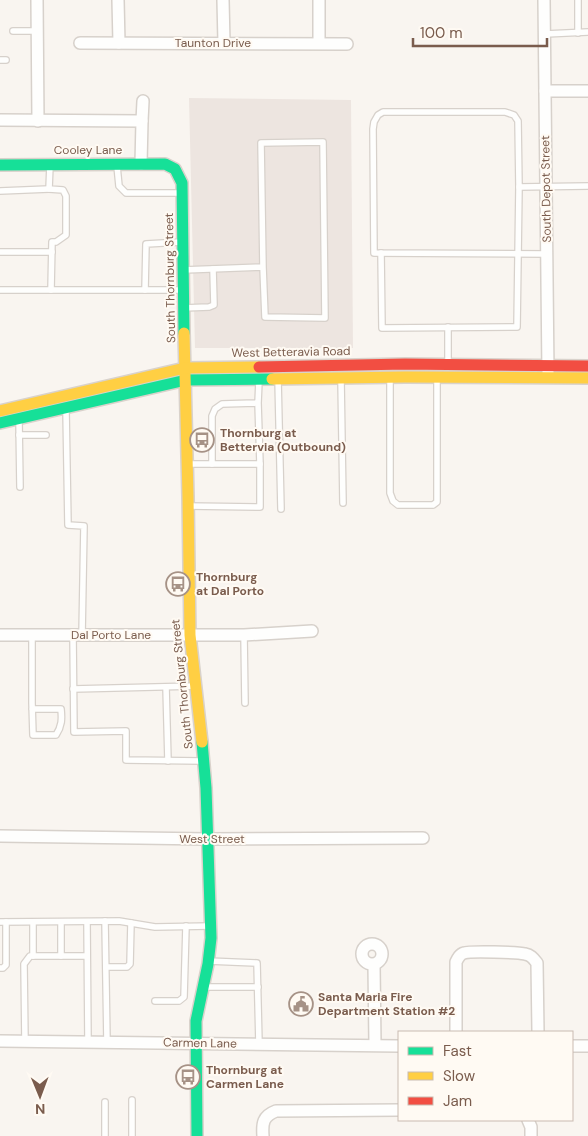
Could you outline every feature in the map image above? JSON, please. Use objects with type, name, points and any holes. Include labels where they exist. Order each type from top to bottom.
[{"type":"main road","name":"Cooley Lane","points":[[0,164],[165,164],[175,169]]},
{"type":"main road","name":"South Thornburg Street","points":[[175,169],[182,183],[190,635],[204,761],[210,926],[208,961],[198,1010],[197,1136]]},
{"type":"main road","name":"West Betteravia Road","points":[[1,409],[185,368],[448,365],[548,372],[588,378]]},
{"type":"main road","name":"West Betteravia Road","points":[[0,423],[186,380],[437,377],[548,372],[588,366]]},
{"type":"street","points":[[37,0],[38,121]]},
{"type":"street","points":[[118,0],[119,43]]},
{"type":"street","points":[[223,0],[224,43]]},
{"type":"street","points":[[319,0],[320,43]]},
{"type":"street","name":"South Depot Street","points":[[544,0],[548,372]]},
{"type":"street","name":"Taunton Drive","points":[[80,43],[348,44]]},
{"type":"street","points":[[545,91],[588,91]]},
{"type":"street","points":[[141,164],[142,101]]},
{"type":"street","points":[[0,120],[142,121]]},
{"type":"street","name":"Dal Porto Lane","points":[[0,635],[244,635],[312,631]]},
{"type":"street","name":"West Street","points":[[0,836],[208,839],[423,838]]},
{"type":"street","points":[[456,1031],[456,962],[458,957],[465,952],[524,953],[532,957],[537,963],[538,1031]]},
{"type":"street","points":[[374,965],[375,1045]]},
{"type":"street","name":"Carmen Lane","points":[[0,1041],[398,1046]]},
{"type":"street","points":[[573,1046],[588,1046]]},
{"type":"street","points":[[263,1136],[262,1124],[265,1117],[276,1111],[398,1110]]},
{"type":"street","points":[[528,1121],[531,1127],[530,1136]]},
{"type":"lane","points":[[578,0],[578,33]]},
{"type":"lane","points":[[13,31],[37,31]]},
{"type":"lane","points":[[545,34],[588,32]]},
{"type":"lane","points":[[381,253],[382,328],[518,327],[519,254],[518,121],[514,115],[505,112],[383,112],[378,115],[373,129],[374,253],[381,253],[519,254],[547,254]]},
{"type":"lane","points":[[323,142],[325,318],[265,317],[263,267],[261,143],[323,142]]},
{"type":"lane","points":[[49,189],[50,164]]},
{"type":"lane","points":[[116,164],[119,186],[126,192],[182,193]]},
{"type":"lane","points":[[519,187],[588,186]]},
{"type":"lane","points":[[0,191],[63,190],[66,196],[66,235],[56,242],[52,242],[51,290]]},
{"type":"lane","points":[[145,290],[146,244],[183,242]]},
{"type":"lane","points":[[0,252],[52,252]]},
{"type":"lane","points":[[183,270],[263,267]]},
{"type":"lane","points":[[183,308],[209,307],[214,305],[213,269]]},
{"type":"lane","points":[[0,290],[183,290]]},
{"type":"lane","points":[[448,327],[448,365]]},
{"type":"lane","points":[[390,377],[390,493],[393,501],[398,505],[433,506],[437,502],[437,377]]},
{"type":"lane","points":[[341,378],[343,503]]},
{"type":"lane","points":[[188,506],[260,507],[259,379]]},
{"type":"lane","points":[[278,379],[281,509]]},
{"type":"lane","points":[[212,464],[212,416],[215,409],[222,404],[258,404]]},
{"type":"lane","points":[[66,408],[68,525],[84,526],[73,689],[74,732],[126,732],[126,760],[204,761]]},
{"type":"lane","points":[[19,419],[20,487]]},
{"type":"lane","points":[[19,435],[46,435]]},
{"type":"lane","points":[[188,464],[260,464]]},
{"type":"lane","points":[[32,635],[32,708],[33,735],[56,735],[62,720],[62,709],[32,708]]},
{"type":"lane","points":[[244,635],[245,703]]},
{"type":"lane","points":[[73,689],[196,686]]},
{"type":"lane","points":[[166,687],[168,761]]},
{"type":"lane","points":[[105,921],[106,1042]]},
{"type":"lane","points":[[0,968],[3,968],[6,964],[3,922],[119,921],[155,927],[210,926]]},
{"type":"lane","points":[[33,922],[33,956]]},
{"type":"lane","points":[[61,922],[61,956]]},
{"type":"lane","points":[[86,922],[88,1042]]},
{"type":"lane","points":[[106,967],[127,967],[130,964],[131,923]]},
{"type":"lane","points":[[155,1001],[179,1001],[184,997],[186,926]]},
{"type":"lane","points":[[25,1042],[24,964],[30,956],[87,956]]},
{"type":"lane","points":[[208,961],[258,963],[259,1044]]},
{"type":"lane","points":[[203,987],[258,987]]},
{"type":"lane","points":[[132,1100],[132,1136]]},
{"type":"lane","points":[[105,1102],[105,1136]]},
{"type":"shaded area","points":[[189,98],[351,100],[353,348],[195,348]]},
{"type":"traffic: fast","points":[[0,165],[165,164],[175,169],[182,183],[184,333]]},
{"type":"traffic: fast","points":[[0,423],[186,380],[272,379]]},
{"type":"traffic: fast","points":[[197,1136],[196,1021],[208,964],[211,938],[206,788],[202,742]]},
{"type":"traffic: slow","points":[[184,333],[190,635],[202,742]]},
{"type":"traffic: slow","points":[[0,411],[185,368],[259,367]]},
{"type":"traffic: slow","points":[[272,379],[405,377],[588,378]]},
{"type":"traffic: jam","points":[[259,367],[405,364],[588,366]]},
{"type":"place","name":"Thornburg at Bettervia (Outbound)","points":[[202,440]]},
{"type":"place","name":"Thornburg at Dal Porto","points":[[178,584]]},
{"type":"place","name":"Santa Maria Fire Department Station #2","points":[[301,1004]]},
{"type":"place","name":"Thornburg at Carmen Lane","points":[[188,1077]]}]
